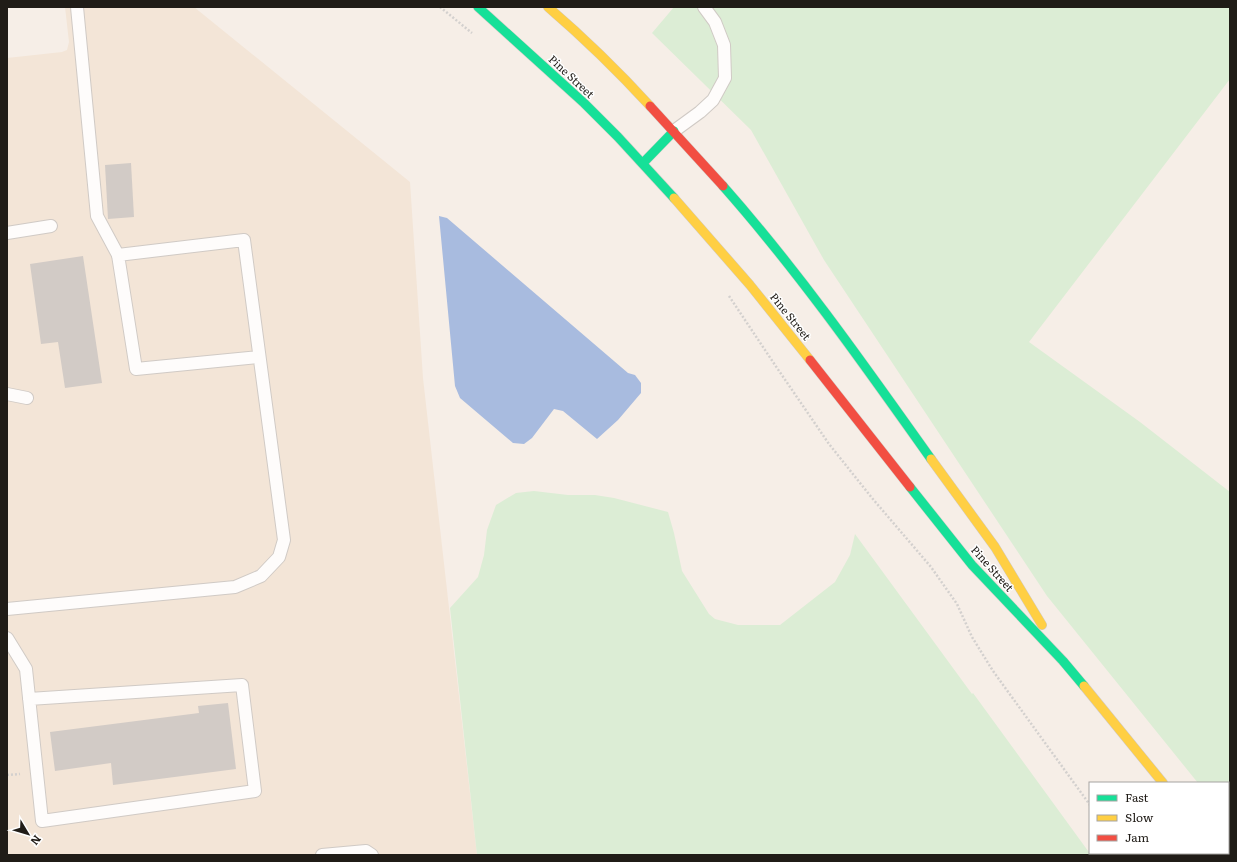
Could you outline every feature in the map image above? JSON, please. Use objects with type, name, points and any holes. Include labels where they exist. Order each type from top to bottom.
[{"type":"street","name":"Pine Street","points":[[478,7],[584,103],[618,136],[686,211],[750,284],[972,565],[1063,661],[1162,782]]},
{"type":"street","name":"Pine Street","points":[[548,7],[573,28],[629,83],[755,222],[856,354],[995,547],[1063,661]]},
{"type":"street","points":[[643,163],[674,131]]},
{"type":"lane","points":[[77,7],[97,216],[118,255],[136,369],[259,357]]},
{"type":"lane","points":[[674,131],[714,100],[725,78],[724,45],[715,22],[704,7]]},
{"type":"lane","points":[[7,233],[51,226]]},
{"type":"lane","points":[[7,609],[235,586],[261,576],[279,557],[284,540],[244,240],[118,255]]},
{"type":"lane","points":[[7,394],[27,398]]},
{"type":"lane","points":[[7,638],[26,669],[29,699],[42,821],[255,791],[242,685],[29,699]]},
{"type":"lane","points":[[322,855],[366,851],[372,855]]},
{"type":"path","points":[[440,7],[476,36]]},
{"type":"path","points":[[724,290],[829,444],[872,498],[932,567],[958,604],[972,637],[993,671],[1089,804]]},
{"type":"shaded area","points":[[65,7],[194,7],[410,182],[423,378],[477,855],[7,855],[7,58],[62,52],[67,50],[69,42]]},
{"type":"green space","points":[[674,7],[1230,7],[1230,79],[1029,342],[1140,422],[1230,492],[1230,822],[1229,782],[1197,782],[1047,596],[824,260],[751,130],[652,33]]},
{"type":"green space","points":[[534,491],[568,495],[595,495],[614,498],[668,512],[682,571],[709,614],[715,619],[738,625],[780,625],[835,582],[850,555],[855,534],[1091,855],[477,855],[450,608],[478,577],[484,555],[487,530],[496,505],[516,493]]},
{"type":"water","points":[[439,216],[447,218],[628,373],[635,375],[641,383],[641,393],[618,420],[597,439],[563,411],[554,409],[532,438],[524,444],[513,443],[460,398],[455,386]]},
{"type":"building","points":[[131,163],[134,217],[108,219],[105,165]]},
{"type":"building","points":[[83,256],[102,383],[65,388],[58,342],[41,344],[30,264]]},
{"type":"building","points":[[228,703],[236,769],[113,785],[111,763],[55,771],[50,732],[199,713],[198,706]]},
{"type":"traffic: fast","points":[[478,7],[584,103],[618,137],[674,198]]},
{"type":"traffic: fast","points":[[643,163],[674,131]]},
{"type":"traffic: fast","points":[[723,186],[805,286],[931,459]]},
{"type":"traffic: fast","points":[[910,487],[972,565],[1063,661],[1084,686]]},
{"type":"traffic: slow","points":[[548,7],[626,80],[650,106]]},
{"type":"traffic: slow","points":[[674,198],[750,285],[810,360]]},
{"type":"traffic: slow","points":[[931,459],[995,547],[1042,625]]},
{"type":"traffic: slow","points":[[1084,686],[1162,782]]},
{"type":"traffic: jam","points":[[650,106],[723,186]]},
{"type":"traffic: jam","points":[[810,360],[910,487]]}]
